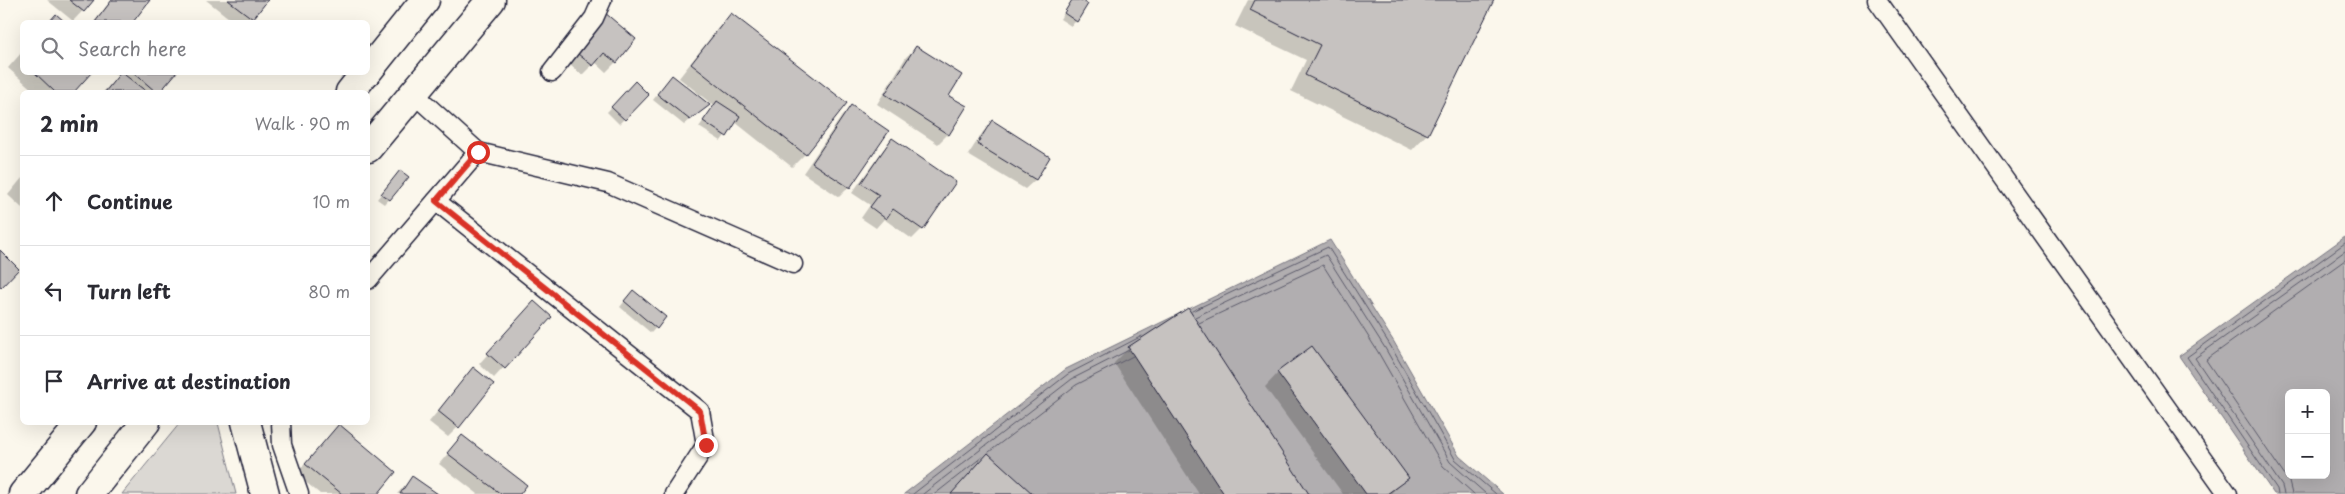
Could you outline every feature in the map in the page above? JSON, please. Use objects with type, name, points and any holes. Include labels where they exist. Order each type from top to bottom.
[{"type":"main road","points":[[370,68],[425,0]]},
{"type":"main road","points":[[370,146],[491,0]]},
{"type":"main road","points":[[352,90],[364,75]]},
{"type":"main road","points":[[10,494],[30,486],[80,425]]},
{"type":"main road","points":[[89,494],[144,425]]},
{"type":"main road","points":[[247,425],[265,494]]},
{"type":"lane","points":[[552,72],[594,18],[602,0]]},
{"type":"lane","points":[[1877,0],[2228,494]]},
{"type":"lane","points":[[413,93],[478,152],[608,182],[793,264]]},
{"type":"lane","points":[[370,278],[478,152]]},
{"type":"lane","points":[[436,201],[700,411],[706,445],[674,494]]},
{"type":"lane","points":[[281,425],[282,444],[299,494]]},
{"type":"shaded area","points":[[178,425],[219,425],[236,494],[122,494]]},
{"type":"water","points":[[2345,237],[2345,494],[2274,494],[2179,356]]},
{"type":"water","points":[[1330,240],[1394,342],[1459,456],[1503,494],[904,494],[1066,369]]},
{"type":"building","points":[[69,0],[94,0],[84,12]]},
{"type":"building","points":[[112,0],[150,0],[135,20],[97,20]]},
{"type":"building","points":[[228,0],[268,0],[253,19]]},
{"type":"building","points":[[1072,0],[1081,0],[1088,4],[1077,22],[1064,13]]},
{"type":"building","points":[[1255,0],[1494,0],[1428,135],[1305,75],[1320,45],[1250,10]]},
{"type":"building","points":[[604,12],[636,39],[617,63],[604,53],[593,66],[573,50]]},
{"type":"building","points":[[731,13],[847,103],[806,155],[691,64]]},
{"type":"building","points":[[56,14],[63,20],[51,20]]},
{"type":"building","points":[[916,46],[962,75],[949,96],[967,106],[949,135],[885,94]]},
{"type":"building","points":[[37,75],[89,75],[76,90],[53,90]]},
{"type":"building","points":[[119,75],[125,75],[144,90],[107,90]]},
{"type":"building","points":[[136,75],[174,75],[162,90],[154,90]]},
{"type":"building","points":[[672,75],[710,105],[690,120],[657,94]]},
{"type":"building","points":[[635,81],[649,95],[625,120],[611,107]]},
{"type":"building","points":[[717,101],[740,116],[727,137],[703,121]]},
{"type":"building","points":[[851,105],[889,131],[850,188],[812,163]]},
{"type":"building","points":[[992,120],[1050,157],[1036,180],[977,144]]},
{"type":"building","points":[[892,138],[956,182],[923,230],[893,209],[886,219],[870,207],[879,195],[861,183]]},
{"type":"building","points":[[400,170],[409,177],[390,200],[381,194]]},
{"type":"building","points":[[0,250],[19,269],[1,288],[0,287]]},
{"type":"building","points":[[633,290],[666,317],[657,329],[624,301]]},
{"type":"building","points":[[534,301],[552,317],[505,369],[487,353]]},
{"type":"building","points":[[1188,308],[1309,494],[1224,494],[1128,347]]},
{"type":"building","points":[[1312,346],[1409,478],[1387,494],[1366,494],[1277,372]]},
{"type":"building","points":[[473,367],[494,384],[459,428],[438,411]]},
{"type":"building","points":[[338,425],[340,425],[396,472],[378,494],[342,494],[305,464]]},
{"type":"building","points":[[462,435],[527,485],[520,494],[501,494],[447,453]]},
{"type":"building","points":[[988,453],[1033,494],[951,494]]},
{"type":"building","points":[[412,476],[438,494],[400,494]]},
{"type":"route","points":[[478,152],[436,201],[700,411],[706,445]]}]
